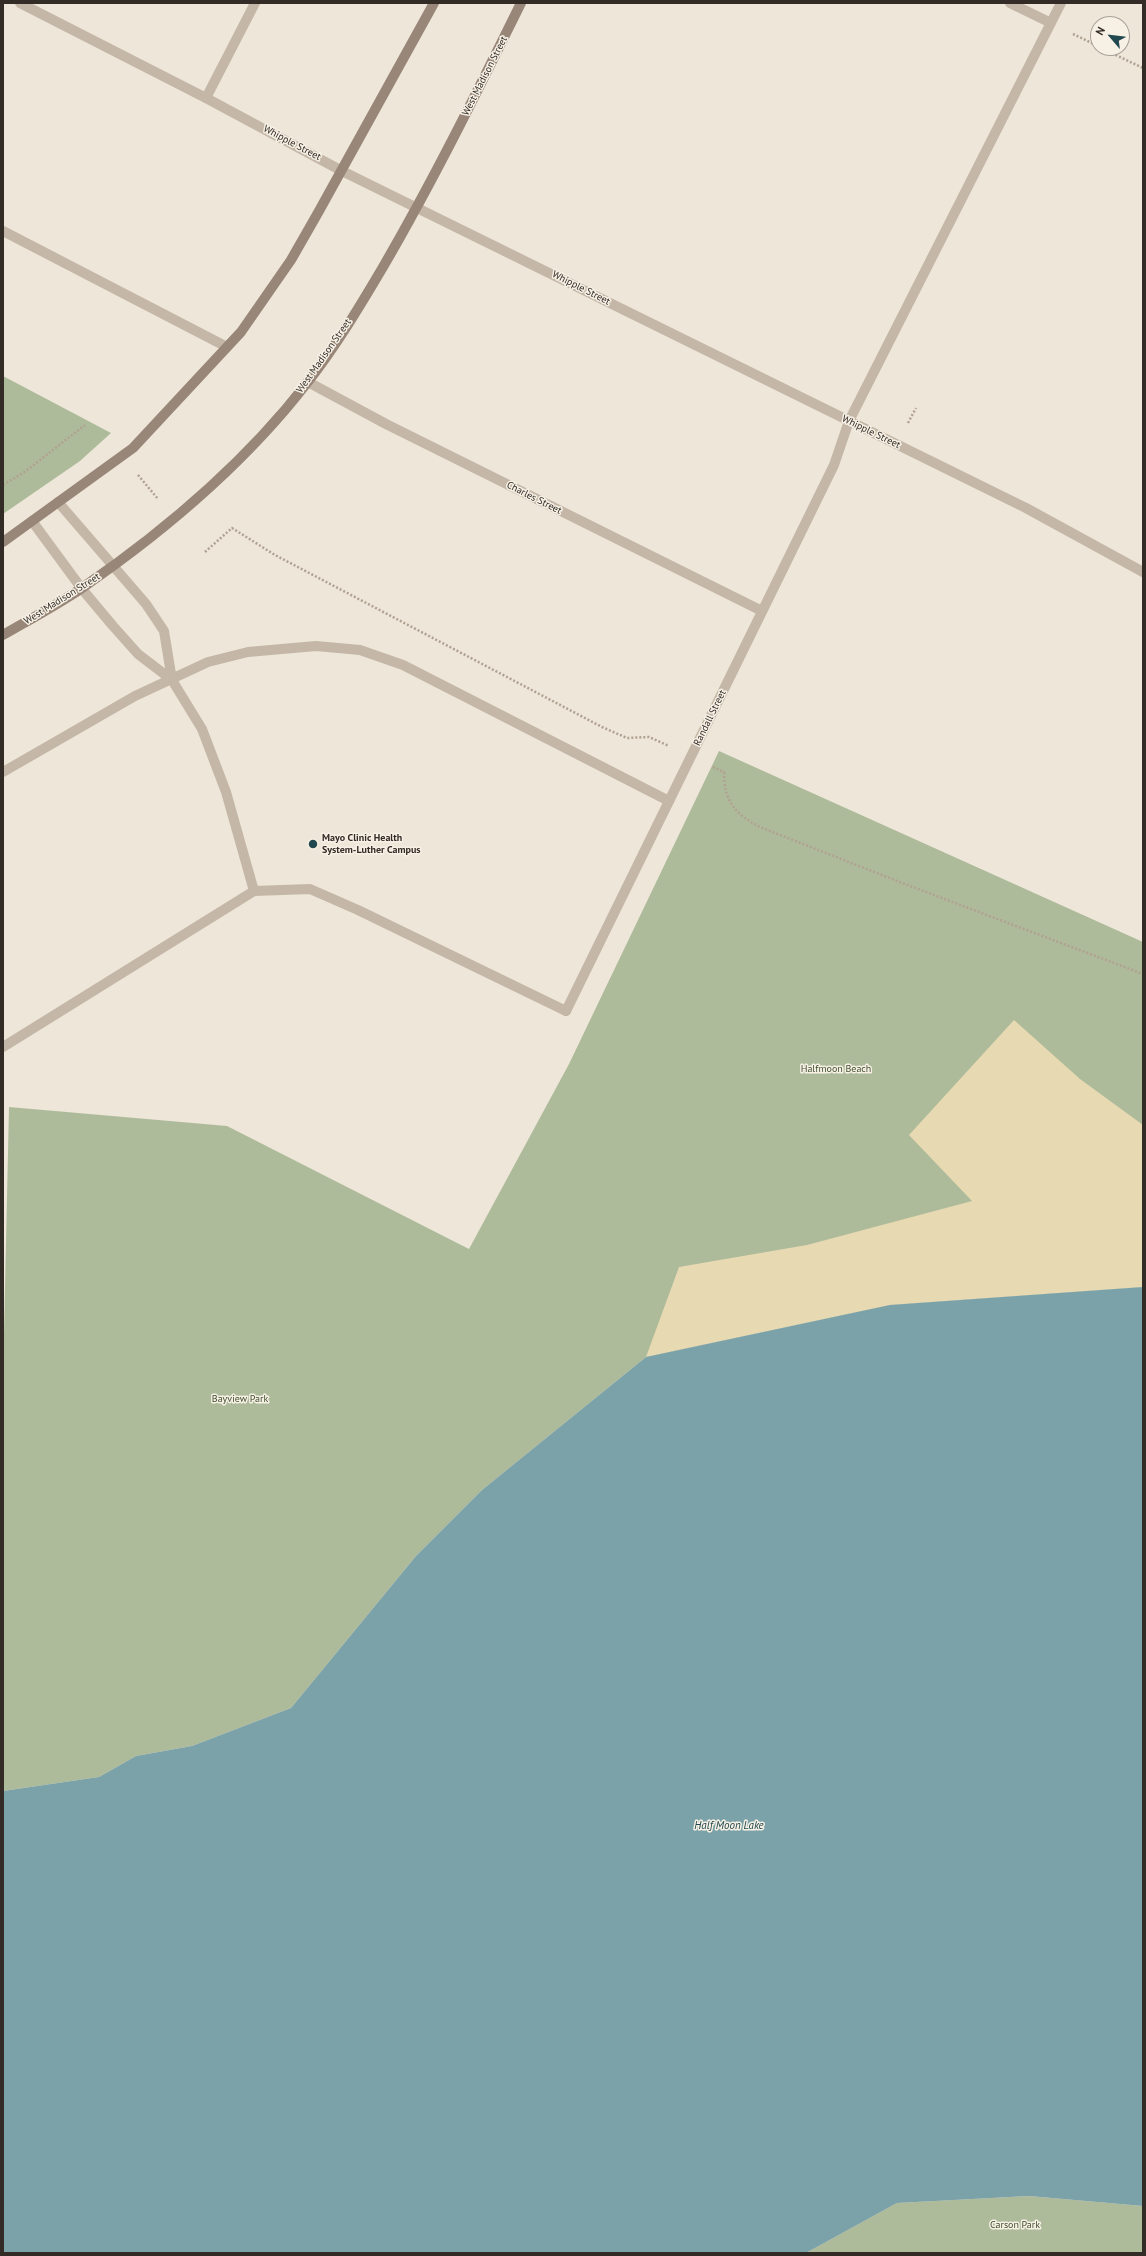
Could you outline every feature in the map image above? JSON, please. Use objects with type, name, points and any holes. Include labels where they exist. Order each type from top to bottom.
[{"type":"main road","points":[[3,542],[133,448],[240,332],[291,260],[342,171],[434,3]]},
{"type":"main road","name":"West Madison Street","points":[[3,635],[82,589],[176,519],[201,497],[265,432],[308,382],[364,299],[418,206],[521,3]]},
{"type":"street","name":"Whipple Street","points":[[20,3],[206,98],[342,171],[418,206],[849,422],[1026,508],[1143,571]]},
{"type":"street","points":[[206,98],[255,3]]},
{"type":"street","points":[[1010,3],[1051,23]]},
{"type":"street","name":"Randall Street","points":[[254,891],[310,889],[358,910],[566,1012],[834,465],[849,422],[1061,3]]},
{"type":"street","points":[[3,231],[227,347]]},
{"type":"street","name":"Charles Street","points":[[308,382],[414,438],[762,611]]},
{"type":"street","points":[[58,502],[146,604],[164,631],[172,680]]},
{"type":"street","points":[[3,1048],[254,891],[226,792],[202,729],[172,680],[138,654],[82,589],[32,521]]},
{"type":"street","points":[[3,772],[135,696],[208,662],[248,652],[316,646],[360,650],[403,665],[669,802]]},
{"type":"path","points":[[1118,56],[1143,68]]},
{"type":"path","points":[[906,427],[916,408]]},
{"type":"path","points":[[3,485],[26,471],[85,425]]},
{"type":"path","points":[[137,475],[161,502]]},
{"type":"path","points":[[205,552],[232,528],[275,555],[602,727],[627,738],[649,737],[670,747]]},
{"type":"path","points":[[712,766],[724,772],[724,786],[728,801],[745,820],[897,881],[1143,974]]},
{"type":"green space","points":[[3,376],[111,433],[80,461],[3,514]]},
{"type":"green space","points":[[719,751],[1143,942],[1143,1287],[890,1305],[646,1357],[482,1490],[416,1556],[291,1708],[192,1746],[136,1756],[99,1777],[3,1791],[3,1378],[9,1107],[227,1126],[469,1249],[569,1064]]},
{"type":"green space","name":"Carson Park","points":[[1029,2196],[1143,2206],[1143,2253],[806,2253],[897,2203]]},
{"type":"sand","points":[[1014,1020],[1080,1079],[1143,1125],[1143,1287],[890,1305],[646,1357],[679,1267],[807,1245],[972,1201],[909,1135]]},
{"type":"water","name":"Half Moon Lake","points":[[1143,1287],[1143,2206],[1029,2196],[897,2203],[806,2253],[3,2253],[3,1791],[99,1777],[136,1756],[192,1746],[291,1708],[416,1556],[482,1490],[646,1357],[890,1305]]},
{"type":"place","name":"Mayo Clinic Health System-Luther Campus","points":[[313,844]]},
{"type":"park label","name":"Halfmoon Beach","points":[[836,1069]]},
{"type":"park label","name":"Bayview Park","points":[[240,1399]]}]
